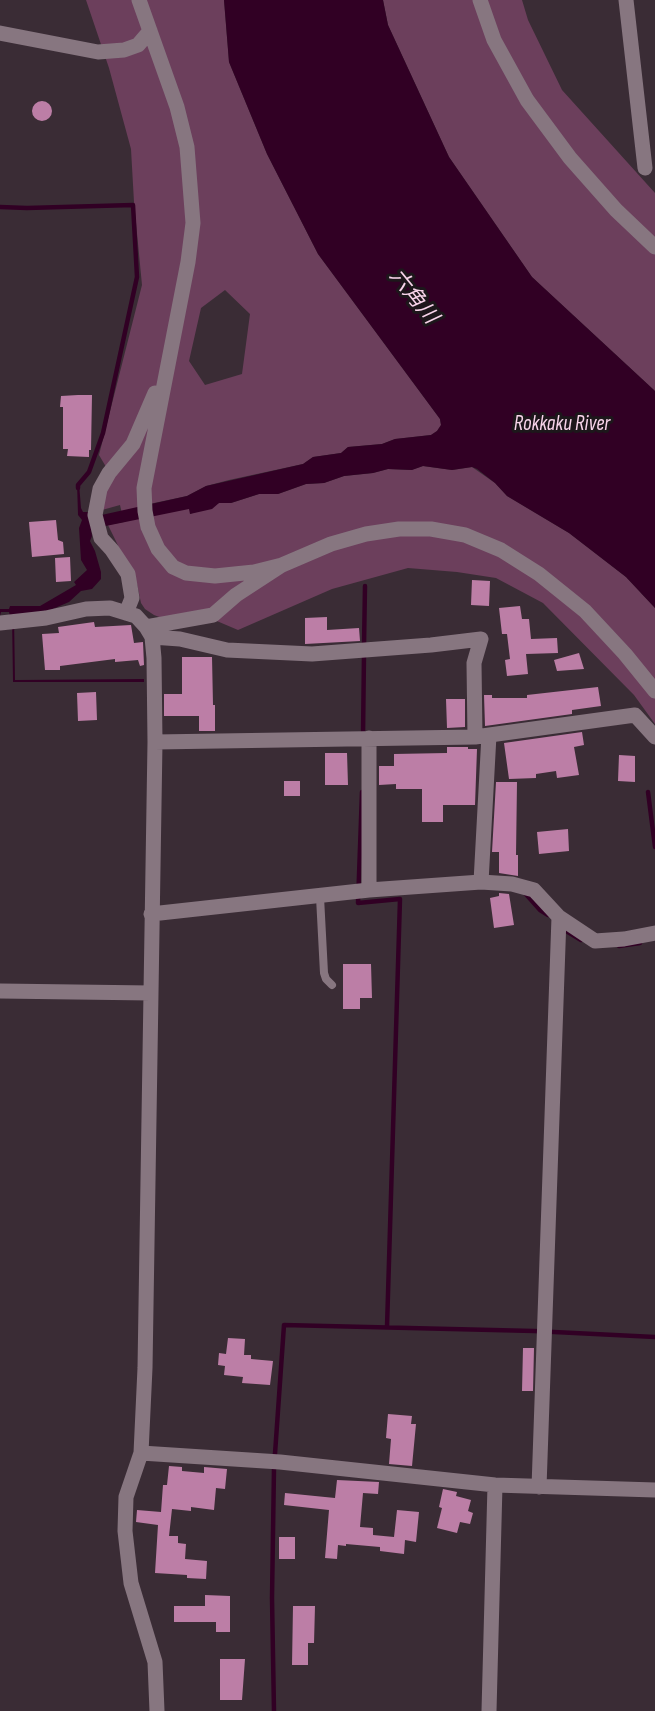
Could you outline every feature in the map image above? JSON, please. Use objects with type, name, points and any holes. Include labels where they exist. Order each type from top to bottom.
[{"type":"street","points":[[139,0],[177,107],[187,147],[193,223],[188,262],[144,488],[148,527],[158,549],[173,567],[186,573],[215,576],[254,572],[282,565],[331,544],[366,534],[399,529],[430,529],[465,535],[501,550],[539,574],[585,611],[626,654],[655,691]]},
{"type":"street","points":[[480,0],[494,40],[527,100],[570,158],[616,210],[655,246]]},
{"type":"street","points":[[626,0],[645,168]]},
{"type":"street","points":[[0,33],[98,52],[124,50],[138,45],[150,31]]},
{"type":"street","points":[[126,613],[132,598],[128,574],[101,538],[96,522],[100,489],[109,473],[134,444],[167,365]]},
{"type":"street","points":[[149,632],[213,615],[236,595],[282,565]]},
{"type":"street","points":[[8,622],[86,609],[110,608],[136,616],[149,632],[154,658],[155,742],[145,1368],[141,1453],[126,1497],[125,1530],[131,1584],[155,1662],[157,1711]]},
{"type":"street","points":[[149,632],[227,650],[312,654],[481,639],[474,663],[482,736],[482,882]]},
{"type":"street","points":[[155,742],[482,736],[635,715],[655,737]]},
{"type":"street","points":[[362,891],[365,738]]},
{"type":"street","points":[[151,914],[362,891],[482,882],[512,884],[534,890],[559,923],[595,941],[624,939],[655,933]]},
{"type":"street","points":[[539,1487],[559,923]]},
{"type":"street","points":[[0,991],[151,993]]},
{"type":"street","points":[[141,1453],[274,1462],[495,1485],[655,1490]]},
{"type":"street","points":[[489,1711],[495,1485]]},
{"type":"lane","points":[[320,897],[324,973],[332,985]]},
{"type":"shaded area","points":[[86,0],[224,0],[229,62],[267,154],[318,254],[440,419],[441,425],[431,435],[395,439],[382,444],[348,447],[341,453],[313,457],[303,464],[229,480],[206,486],[187,496],[140,506],[190,509],[190,514],[219,503],[231,503],[259,494],[278,494],[306,484],[324,483],[344,476],[388,469],[411,470],[423,466],[452,470],[472,467],[495,483],[507,496],[569,533],[626,577],[655,608],[655,724],[634,695],[543,603],[496,578],[408,568],[332,589],[238,630],[198,613],[167,620],[145,609],[141,603],[137,584],[108,525],[124,522],[120,505],[102,510],[102,503],[112,477],[99,455],[142,285],[131,149],[109,68]],"holes":[[[225,290],[250,314],[242,374],[205,385],[189,361],[201,308]]]},
{"type":"shaded area","points":[[383,0],[522,0],[528,20],[562,90],[655,193],[655,391],[532,277],[449,157],[388,25]]},
{"type":"water","name":"Rokkaku River","points":[[224,0],[383,0],[388,25],[449,157],[532,277],[655,391],[655,608],[626,577],[569,533],[507,496],[477,469],[472,467],[452,470],[423,466],[412,470],[388,469],[344,476],[324,483],[306,484],[278,494],[259,494],[231,503],[219,503],[212,509],[190,514],[189,509],[91,529],[90,541],[95,551],[101,579],[92,589],[81,591],[69,602],[48,611],[14,616],[15,680],[144,679],[144,682],[13,682],[12,616],[9,612],[1,612],[0,616],[0,609],[9,609],[10,606],[40,606],[76,585],[74,582],[87,570],[81,560],[79,528],[82,520],[78,515],[77,483],[79,483],[81,508],[83,512],[88,512],[88,518],[187,496],[206,486],[303,464],[313,457],[341,453],[348,447],[382,444],[395,439],[431,435],[441,425],[440,419],[318,254],[267,154],[229,62]]},
{"type":"building","points":[[42,101],[49,104],[52,111],[49,118],[42,121],[35,118],[32,111],[35,104]]},
{"type":"building","points":[[92,395],[89,457],[67,456],[68,449],[63,449],[61,396]]},
{"type":"building","points":[[56,520],[58,540],[63,542],[64,554],[32,557],[29,522]]},
{"type":"building","points":[[70,557],[71,581],[56,582],[55,558]]},
{"type":"building","points":[[472,580],[490,581],[489,606],[471,605]]},
{"type":"building","points":[[520,606],[522,619],[529,619],[531,639],[557,638],[558,653],[526,654],[528,674],[507,676],[505,660],[510,659],[507,634],[502,634],[499,608]]},
{"type":"building","points":[[327,617],[327,630],[359,628],[360,641],[305,644],[305,618]]},
{"type":"building","points":[[94,622],[95,627],[131,625],[134,643],[143,642],[144,665],[140,666],[138,660],[115,662],[115,659],[60,666],[60,670],[45,670],[42,634],[59,633],[58,627]]},
{"type":"building","points":[[579,653],[584,669],[557,671],[554,660]]},
{"type":"building","points":[[182,657],[212,657],[215,731],[199,731],[199,716],[164,716],[164,694],[182,694]]},
{"type":"building","points":[[598,687],[601,706],[572,710],[572,714],[485,726],[484,695],[492,695],[492,698],[527,698],[527,695]]},
{"type":"building","points":[[96,692],[97,720],[78,721],[77,693]]},
{"type":"building","points":[[446,699],[465,699],[465,727],[447,728]]},
{"type":"building","points":[[582,732],[584,745],[574,747],[579,775],[557,778],[556,771],[536,774],[536,778],[509,779],[504,743]]},
{"type":"building","points":[[447,747],[477,749],[475,805],[443,805],[443,822],[422,822],[422,789],[396,789],[396,784],[379,785],[379,766],[394,766],[394,754],[447,753]]},
{"type":"building","points":[[325,753],[347,753],[348,785],[325,785]]},
{"type":"building","points":[[619,755],[635,756],[635,782],[618,781]]},
{"type":"building","points":[[284,781],[300,781],[300,796],[284,796]]},
{"type":"building","points":[[496,782],[517,782],[518,876],[499,873],[499,852],[492,852]]},
{"type":"building","points":[[568,829],[569,851],[539,854],[537,832]]},
{"type":"building","points":[[499,893],[509,894],[514,925],[494,928],[490,898],[499,896]]},
{"type":"building","points":[[343,964],[371,964],[372,998],[360,998],[360,1009],[343,1009]]},
{"type":"building","points":[[228,1338],[245,1339],[244,1355],[251,1355],[251,1359],[273,1361],[270,1385],[242,1383],[243,1377],[224,1375],[225,1366],[218,1365],[219,1353],[226,1354]]},
{"type":"building","points":[[523,1348],[534,1348],[533,1391],[522,1391]]},
{"type":"building","points":[[388,1414],[412,1416],[411,1424],[416,1424],[412,1466],[389,1464],[391,1439],[386,1438]]},
{"type":"building","points":[[169,1466],[182,1467],[182,1471],[204,1473],[204,1467],[227,1469],[225,1489],[216,1488],[214,1510],[191,1507],[191,1511],[172,1509],[169,1536],[178,1536],[178,1543],[186,1544],[185,1559],[207,1561],[206,1579],[155,1573],[158,1525],[136,1522],[137,1510],[161,1512],[163,1485],[167,1485]]},
{"type":"building","points":[[337,1480],[379,1482],[378,1494],[363,1493],[360,1527],[373,1528],[373,1535],[394,1537],[397,1510],[419,1512],[416,1542],[405,1540],[404,1554],[380,1551],[380,1547],[338,1545],[337,1559],[325,1558],[329,1510],[284,1505],[285,1493],[335,1498]]},
{"type":"building","points":[[443,1489],[457,1492],[456,1496],[471,1500],[468,1511],[473,1513],[470,1524],[460,1522],[457,1533],[437,1528],[442,1508],[439,1507]]},
{"type":"building","points":[[279,1537],[295,1537],[295,1559],[279,1559]]},
{"type":"building","points":[[205,1595],[230,1596],[230,1632],[216,1632],[216,1622],[174,1622],[174,1606],[205,1606]]},
{"type":"building","points":[[293,1606],[315,1606],[314,1643],[308,1643],[308,1665],[292,1665]]},
{"type":"building","points":[[220,1659],[245,1659],[242,1700],[220,1700]]},
{"type":"waterway","points":[[0,207],[133,205],[137,277],[103,433],[89,472],[78,488]]},
{"type":"waterway","points":[[364,646],[365,586]]},
{"type":"waterway","points":[[363,736],[364,654]]},
{"type":"waterway","points":[[362,792],[358,903],[400,899],[387,1327]]},
{"type":"waterway","points":[[648,792],[655,847]]},
{"type":"waterway","points":[[524,892],[540,910],[548,915]]},
{"type":"waterway","points":[[563,929],[581,940]]},
{"type":"waterway","points":[[619,946],[640,943]]},
{"type":"waterway","points":[[274,1711],[272,1598],[274,1468],[284,1325],[534,1331],[655,1337]]},
{"type":"water label","name":"六角川","points":[[413,297]]}]
